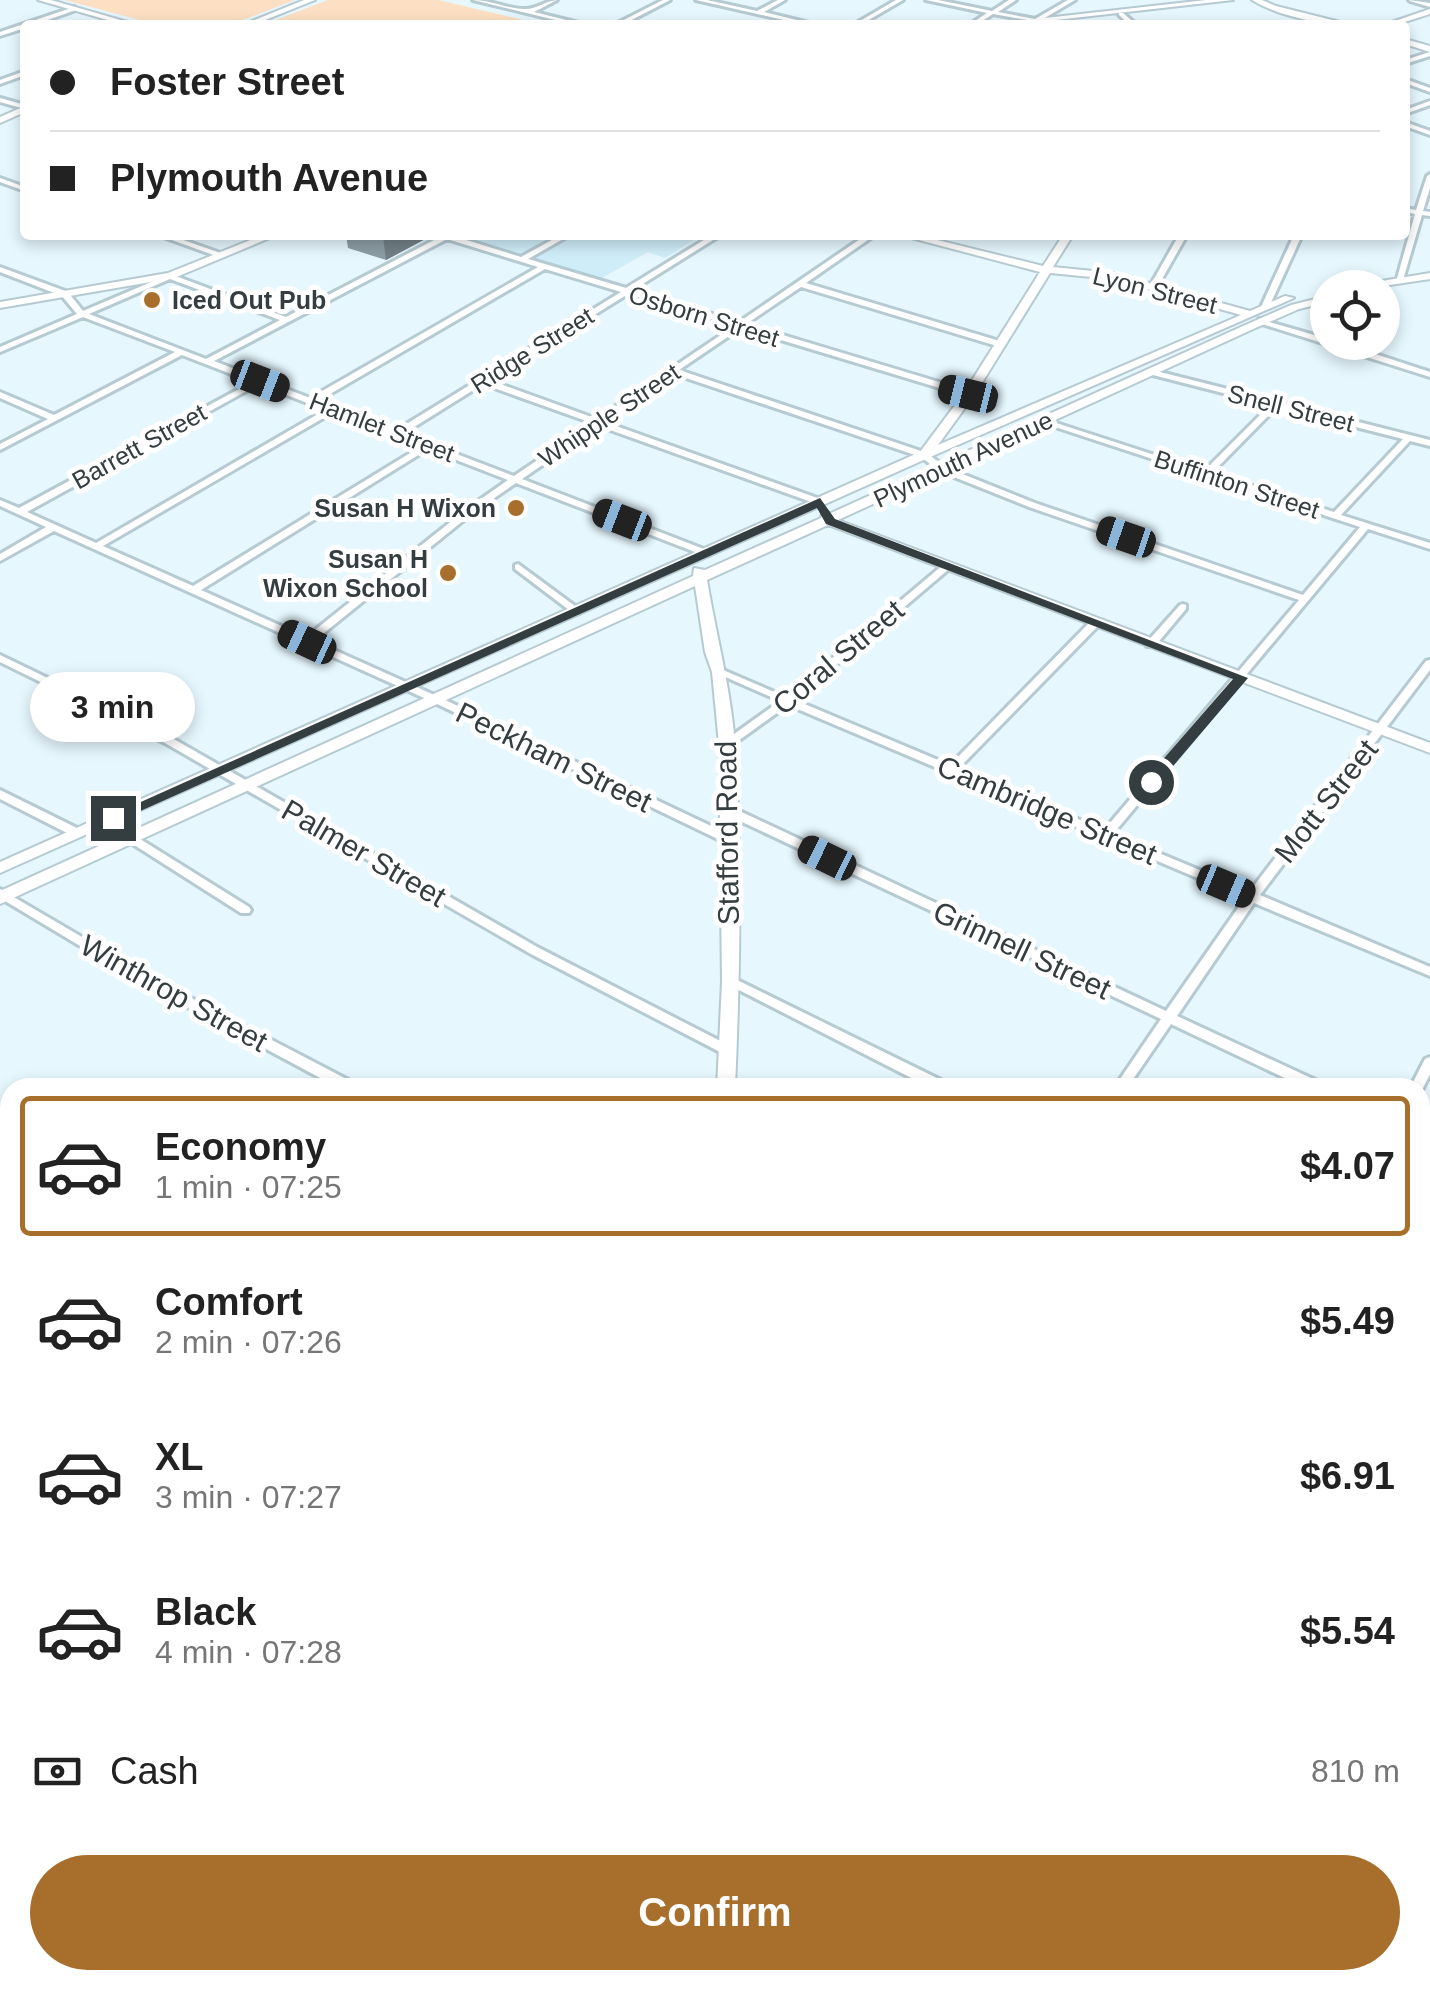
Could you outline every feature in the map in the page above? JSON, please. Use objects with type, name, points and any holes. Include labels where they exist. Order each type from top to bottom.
[{"type":"main road","points":[[42,0],[115,20]]},
{"type":"main road","points":[[259,20],[310,0]]},
{"type":"main road","points":[[1048,20],[1229,0]]},
{"type":"main road","points":[[1256,0],[1273,8],[1326,20]]},
{"type":"main road","points":[[1400,20],[1430,8]]},
{"type":"main road","points":[[0,306],[170,276],[260,240]]},
{"type":"main road","name":"Lyon Street","points":[[927,240],[1046,268],[1154,286],[1248,313],[1262,321]]},
{"type":"main road","points":[[924,456],[968,394],[1065,240]]},
{"type":"main road","points":[[1400,280],[1430,276]]},
{"type":"main road","points":[[1400,290],[1430,286]]},
{"type":"main road","name":"Plymouth Avenue","points":[[0,868],[1248,313],[1310,294]]},
{"type":"main road","name":"Plymouth Avenue","points":[[1,896],[1262,321],[1310,305]]},
{"type":"main road","points":[[701,580],[698,573],[704,567],[776,534],[820,502],[830,521],[1430,748]]},
{"type":"main road","name":"Stafford Road","points":[[701,580],[712,652],[720,672],[727,744],[731,981],[726,1078]]},
{"type":"street","points":[[476,0],[562,20]]},
{"type":"street","points":[[528,12],[554,0]]},
{"type":"street","points":[[626,20],[667,0]]},
{"type":"street","points":[[699,0],[792,20]]},
{"type":"street","points":[[758,12],[782,0]]},
{"type":"street","points":[[865,20],[900,0]]},
{"type":"street","points":[[929,0],[1031,20]]},
{"type":"street","points":[[980,20],[1013,0]]},
{"type":"street","points":[[1038,20],[1072,0]]},
{"type":"street","points":[[1412,0],[1430,8]]},
{"type":"street","points":[[41,20],[74,9]]},
{"type":"street","points":[[1122,14],[1129,20]]},
{"type":"street","points":[[1400,276],[1430,176]]},
{"type":"street","points":[[1410,211],[1430,214]]},
{"type":"street","points":[[177,240],[222,255]]},
{"type":"street","points":[[208,361],[438,240]]},
{"type":"street","name":"Osborn Street","points":[[458,240],[968,394]]},
{"type":"street","points":[[520,260],[557,240]]},
{"type":"street","name":"Ridge Street","points":[[398,434],[710,240]]},
{"type":"street","name":"Whipple Street","points":[[307,642],[517,478],[864,240]]},
{"type":"street","points":[[1154,286],[1181,240]]},
{"type":"street","points":[[1264,306],[1296,240]]},
{"type":"street","points":[[312,400],[543,267]]},
{"type":"street","points":[[0,268],[65,294],[80,313]]},
{"type":"street","points":[[0,350],[170,276],[287,320]]},
{"type":"street","points":[[800,284],[1000,344]]},
{"type":"street","name":"Hamlet Street","points":[[80,313],[706,553]]},
{"type":"street","points":[[1262,321],[1310,336]]},
{"type":"street","points":[[0,446],[182,352]]},
{"type":"street","points":[[1384,360],[1430,375]]},
{"type":"street","points":[[673,372],[924,456],[942,469],[1032,504],[1306,599]]},
{"type":"street","name":"Snell Street","points":[[1152,372],[1430,443]]},
{"type":"street","name":"Barrett Street","points":[[19,512],[260,381]]},
{"type":"street","points":[[484,381],[820,502]]},
{"type":"street","points":[[0,395],[53,418]]},
{"type":"street","points":[[1206,474],[1275,404]]},
{"type":"street","points":[[97,546],[332,409]]},
{"type":"street","name":"Buffinton Street","points":[[1044,422],[1430,546]]},
{"type":"street","points":[[1335,516],[1408,438]]},
{"type":"street","points":[[194,590],[428,445]]},
{"type":"street","name":"Peckham Street","points":[[0,503],[437,700],[726,838]]},
{"type":"street","points":[[1106,835],[1366,526]]},
{"type":"street","points":[[0,558],[53,527]]},
{"type":"street","points":[[518,567],[576,611]]},
{"type":"street","name":"Coral Street","points":[[727,744],[790,699],[946,567]]},
{"type":"street","points":[[1151,644],[1183,607]]},
{"type":"street","points":[[952,769],[1095,623]]},
{"type":"street","name":"Palmer Street","points":[[0,659],[221,769],[644,1010],[727,1050]]},
{"type":"street","name":"Mott Street","points":[[1127,1078],[1252,897],[1430,663]]},
{"type":"street","name":"Cambridge Street","points":[[720,672],[1430,972]]},
{"type":"street","points":[[0,794],[77,834]]},
{"type":"street","name":"Grinnell Street","points":[[726,810],[1298,1078]]},
{"type":"street","points":[[132,838],[246,910]]},
{"type":"street","name":"Winthrop Street","points":[[1,896],[141,978],[332,1078]]},
{"type":"street","points":[[731,981],[924,1078]]},
{"type":"shaded area","points":[[65,0],[295,0],[243,20],[139,20]]},
{"type":"shaded area","points":[[328,0],[438,0],[524,20],[276,20]]},
{"type":"shaded area","points":[[472,240],[694,240],[665,258],[648,252],[600,279]]},
{"type":"place","name":"Iced Out Pub","points":[[152,300]]},
{"type":"place","name":"Susan H Wixon","points":[[516,508]]},
{"type":"place","name":"Susan H Wixon School","points":[[448,573]]},
{"type":"route","points":[[113,818],[820,502],[830,521],[1241,678],[1151,782]]}]
